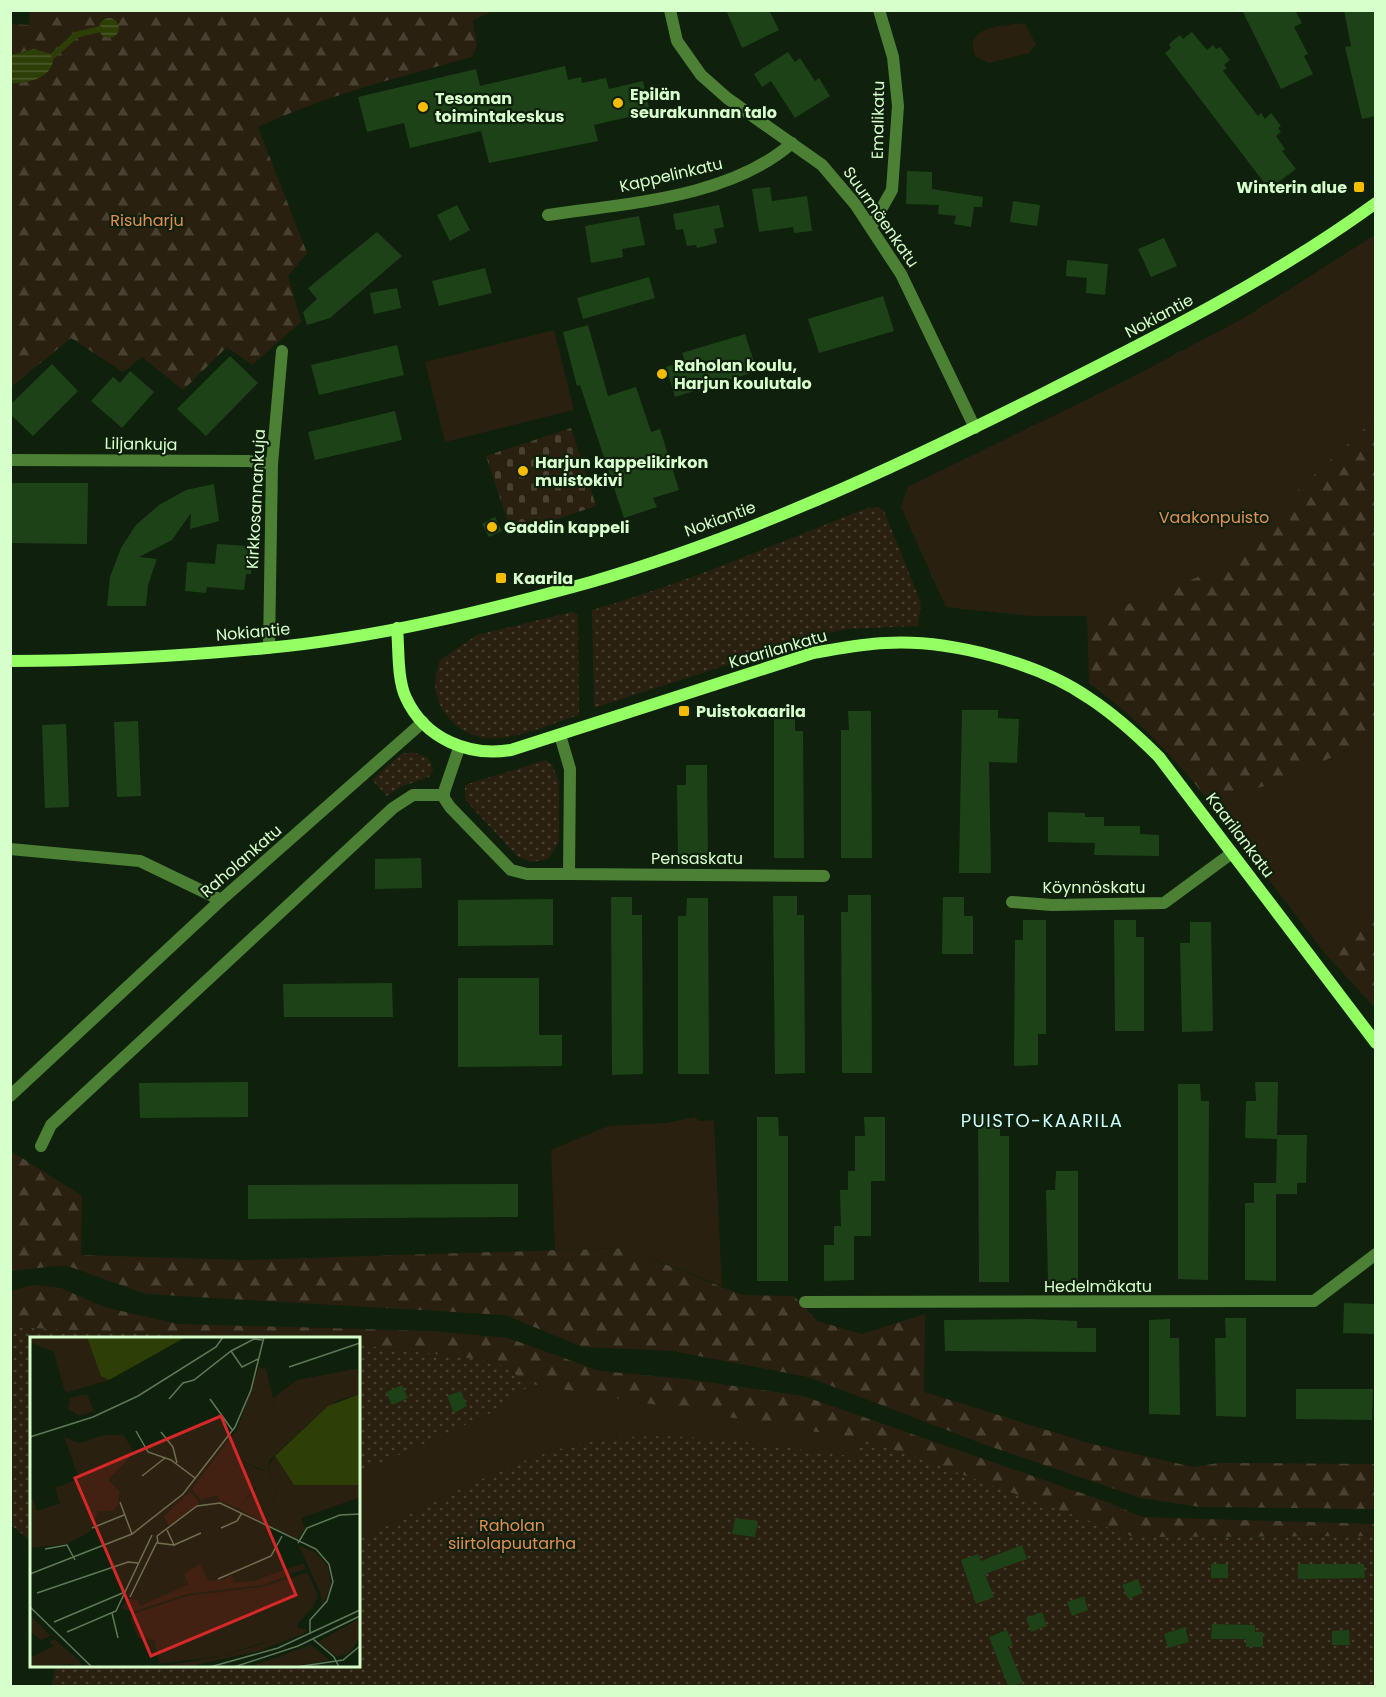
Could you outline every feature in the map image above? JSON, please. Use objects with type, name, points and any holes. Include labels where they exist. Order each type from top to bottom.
[{"type":"main road","name":"Nokiantie","points":[[10,661],[67,661],[269,648],[397,628],[553,591],[642,565],[814,501],[975,428],[1153,339],[1312,247],[1376,203]]},
{"type":"main road","points":[[397,628],[405,697],[423,722],[459,748]]},
{"type":"main road","name":"Kaarilankatu","points":[[459,748],[481,753],[500,752],[560,735],[813,653],[886,642],[931,645],[986,654],[1035,671],[1088,697],[1127,726],[1159,757],[1376,1042]]},
{"type":"street","name":"Suurmäenkatu","points":[[670,10],[677,41],[701,75],[727,98],[792,143],[836,178],[871,227],[918,307],[975,428]]},
{"type":"street","name":"Emalikatu","points":[[871,227],[892,190],[898,106],[892,57],[879,10]]},
{"type":"street","name":"Kappelinkatu","points":[[548,215],[655,199],[718,183],[759,166],[792,143]]},
{"type":"street","name":"Kirkkosannankuja","points":[[269,648],[272,464],[282,351]]},
{"type":"street","name":"Liljankuja","points":[[10,460],[248,461],[272,464]]},
{"type":"street","name":"Raholankatu","points":[[12,1094],[221,900],[423,722]]},
{"type":"street","points":[[560,735],[569,762],[569,874]]},
{"type":"street","points":[[41,1146],[51,1125],[393,808],[413,795],[444,795],[459,748]]},
{"type":"street","name":"Pensaskatu","points":[[444,795],[450,807],[511,870],[527,874],[824,876]]},
{"type":"street","points":[[10,849],[140,861],[221,900]]},
{"type":"street","name":"Köynnöskatu","points":[[1012,902],[1052,905],[1164,903],[1232,853]]},
{"type":"street","name":"Hedelmäkatu","points":[[805,1302],[1314,1301],[1376,1254]]},
{"type":"green space","name":"Risuharju","points":[[30,10],[493,11],[473,20],[477,46],[472,57],[337,96],[258,127],[307,253],[288,276],[301,322],[252,365],[227,347],[183,390],[142,357],[123,372],[71,338],[11,387],[11,84],[38,77],[49,69],[54,56],[34,49],[11,55],[10,24],[29,25]]},
{"type":"green space","points":[[1025,23],[1036,45],[1029,53],[989,63],[975,56],[973,46],[975,38],[980,33],[997,27]]},
{"type":"green space","name":"Vaakonpuisto","points":[[1375,235],[1375,737],[1280,782],[1209,801],[1153,738],[1123,709],[1089,683],[1087,616],[1032,616],[946,607],[901,507],[908,487],[1123,382],[1246,317]]},
{"type":"green space","points":[[1375,235],[1375,419],[1301,487],[1251,543],[1213,570],[1155,596],[1087,616],[1032,616],[946,607],[901,507],[908,487],[1123,382],[1246,317]]},
{"type":"green space","points":[[554,330],[574,410],[445,442],[425,362]]},
{"type":"green space","points":[[571,428],[596,506],[512,534],[486,456]]},
{"type":"green space","points":[[877,507],[884,511],[921,603],[918,626],[846,629],[820,635],[594,708],[592,610],[696,575],[867,508]]},
{"type":"green space","points":[[572,612],[578,615],[579,715],[518,735],[498,738],[475,736],[455,724],[447,716],[437,696],[435,681],[439,661],[477,635]]},
{"type":"green space","points":[[1375,737],[1375,914],[1323,951],[1209,801],[1280,782]]},
{"type":"green space","points":[[413,752],[429,758],[433,770],[429,777],[400,787],[387,796],[372,780],[401,754]]},
{"type":"green space","points":[[546,760],[552,765],[559,782],[559,842],[548,859],[532,862],[518,857],[468,803],[465,798],[465,785]]},
{"type":"green space","points":[[1375,914],[1375,1008],[1323,951]]},
{"type":"green space","points":[[695,1117],[699,1121],[714,1120],[722,1286],[625,1248],[555,1250],[551,1150],[608,1126],[666,1123]]},
{"type":"green space","points":[[11,1151],[82,1196],[81,1255],[244,1260],[625,1248],[742,1295],[794,1296],[817,1321],[862,1334],[925,1314],[924,1392],[1092,1444],[1193,1467],[1219,1463],[1375,1464],[1375,1509],[1200,1507],[1141,1498],[986,1445],[808,1377],[672,1351],[583,1347],[505,1315],[146,1294],[65,1265],[11,1271]]},
{"type":"green space","points":[[33,1285],[61,1288],[104,1307],[178,1324],[432,1331],[508,1338],[600,1371],[686,1379],[803,1396],[1110,1503],[1142,1517],[1375,1524],[1375,1536],[1134,1537],[892,1449],[857,1439],[531,1384],[494,1361],[360,1345],[360,1337],[216,1337],[11,1327],[10,1291]]},
{"type":"green space","points":[[10,1327],[215,1337],[30,1337],[30,1540],[11,1525]]},
{"type":"green space","name":"Raholan siirtolapuutarha","points":[[360,1345],[494,1361],[531,1384],[857,1439],[892,1448],[1134,1537],[1375,1536],[1375,1686],[52,1686],[55,1667],[360,1667]]},
{"type":"green space","points":[[531,1384],[857,1439],[859,1457],[714,1439],[641,1437],[605,1439],[544,1454],[490,1475],[360,1540],[360,1473],[500,1409]]},
{"type":"shaded area","points":[[109,18],[116,21],[119,28],[116,35],[109,38],[102,35],[99,28],[102,21]]},
{"type":"shaded area","points":[[34,49],[54,55],[50,69],[39,78],[11,84],[11,55]]},
{"type":"building","points":[[726,10],[769,10],[779,30],[742,48]]},
{"type":"building","points":[[1242,10],[1295,10],[1302,23],[1294,27],[1308,54],[1304,56],[1313,74],[1281,89]]},
{"type":"building","points":[[1344,10],[1376,10],[1376,116],[1362,119],[1345,47],[1351,46]]},
{"type":"building","points":[[1192,32],[1207,50],[1213,45],[1216,49],[1220,47],[1230,60],[1224,65],[1227,68],[1223,71],[1258,116],[1261,113],[1265,119],[1271,113],[1281,126],[1278,128],[1281,132],[1276,136],[1285,149],[1282,151],[1296,169],[1269,189],[1165,53],[1171,48],[1169,44],[1180,35],[1183,39]]},
{"type":"building","points":[[788,52],[795,62],[800,58],[815,81],[819,78],[830,96],[795,118],[771,81],[762,87],[754,74]]},
{"type":"building","points":[[565,66],[568,80],[581,77],[582,83],[606,78],[609,89],[643,81],[650,112],[594,125],[598,141],[489,163],[481,131],[410,148],[404,123],[367,132],[358,97],[476,69],[480,86]]},
{"type":"building","points":[[907,171],[932,172],[932,189],[983,197],[982,207],[974,207],[971,227],[954,224],[956,216],[938,214],[939,205],[906,204]]},
{"type":"building","points":[[770,187],[772,201],[807,196],[812,231],[794,233],[793,227],[759,232],[752,189]]},
{"type":"building","points":[[1013,201],[1040,205],[1037,226],[1010,222]]},
{"type":"building","points":[[457,205],[470,230],[450,241],[437,215]]},
{"type":"building","points":[[719,205],[724,227],[714,229],[717,243],[697,248],[696,245],[687,246],[683,229],[676,230],[673,214]]},
{"type":"building","points":[[639,216],[645,245],[622,249],[623,257],[591,263],[585,226]]},
{"type":"building","points":[[377,232],[402,256],[330,318],[307,325],[303,312],[317,299],[308,288]]},
{"type":"building","points":[[1164,238],[1177,266],[1151,277],[1138,249]]},
{"type":"building","points":[[1067,260],[1108,264],[1105,295],[1086,293],[1087,278],[1066,276]]},
{"type":"building","points":[[485,268],[492,293],[439,306],[432,281]]},
{"type":"building","points":[[649,277],[655,298],[583,319],[577,298]]},
{"type":"building","points":[[397,288],[401,308],[374,314],[370,293]]},
{"type":"building","points":[[883,296],[894,331],[819,353],[808,319]]},
{"type":"building","points":[[588,325],[608,396],[636,387],[651,432],[660,429],[679,490],[653,498],[657,507],[624,518],[580,385],[577,386],[563,332]]},
{"type":"building","points":[[745,334],[757,371],[675,397],[666,367],[685,361],[682,353]]},
{"type":"building","points":[[397,345],[404,375],[319,395],[311,365]]},
{"type":"building","points":[[230,356],[258,383],[206,436],[177,409]]},
{"type":"building","points":[[52,364],[78,391],[33,436],[10,414],[10,405]]},
{"type":"building","points":[[130,371],[154,392],[122,428],[91,401],[113,377],[120,383]]},
{"type":"building","points":[[395,411],[402,440],[315,460],[308,432]]},
{"type":"building","points":[[10,483],[88,483],[87,544],[10,543]]},
{"type":"building","points":[[214,484],[219,521],[190,529],[191,513],[172,540],[139,557],[157,559],[148,585],[146,606],[107,606],[110,577],[121,548],[136,525],[159,505],[186,490]]},
{"type":"building","name":"Gaddin kappeli","points":[[495,517],[502,531],[489,537],[482,524]]},
{"type":"building","points":[[217,544],[248,546],[247,560],[252,560],[251,574],[246,574],[244,590],[207,587],[206,593],[185,591],[187,562],[215,564]]},
{"type":"building","points":[[774,710],[795,711],[795,731],[803,731],[804,858],[774,858]]},
{"type":"building","points":[[962,710],[998,710],[998,718],[1019,719],[1017,763],[989,762],[991,873],[959,873]]},
{"type":"building","points":[[848,711],[871,711],[872,858],[841,858],[841,730],[849,730]]},
{"type":"building","points":[[138,721],[141,796],[117,797],[114,722]]},
{"type":"building","points":[[66,724],[69,807],[45,808],[42,725]]},
{"type":"building","points":[[686,765],[707,765],[708,860],[678,860],[677,785],[686,785]]},
{"type":"building","points":[[1048,812],[1085,813],[1085,817],[1104,817],[1104,826],[1140,826],[1140,834],[1159,835],[1159,856],[1094,855],[1095,843],[1048,842]]},
{"type":"building","points":[[421,858],[422,888],[375,889],[375,859]]},
{"type":"building","points":[[848,895],[871,895],[872,1073],[842,1073],[841,912],[848,912]]},
{"type":"building","points":[[773,896],[797,896],[797,915],[804,915],[805,1073],[775,1074]]},
{"type":"building","points":[[611,897],[632,897],[632,915],[642,915],[643,1074],[612,1075]]},
{"type":"building","points":[[943,897],[964,897],[964,916],[973,916],[973,954],[942,954]]},
{"type":"building","points":[[687,898],[708,898],[709,1074],[678,1074],[678,916],[686,916]]},
{"type":"building","points":[[553,899],[553,945],[458,946],[458,900]]},
{"type":"building","points":[[1023,920],[1046,920],[1046,1034],[1038,1034],[1038,1065],[1014,1066],[1015,940],[1023,940]]},
{"type":"building","points":[[1114,920],[1136,920],[1136,937],[1144,937],[1144,1031],[1115,1031]]},
{"type":"building","points":[[1190,922],[1211,922],[1213,1031],[1182,1032],[1180,943],[1190,943]]},
{"type":"building","points":[[458,978],[539,978],[539,1035],[562,1035],[562,1066],[458,1067]]},
{"type":"building","points":[[392,983],[393,1017],[284,1017],[283,984]]},
{"type":"building","points":[[248,1082],[248,1117],[140,1118],[139,1083]]},
{"type":"building","points":[[1255,1082],[1278,1082],[1277,1135],[1307,1135],[1306,1183],[1297,1183],[1297,1194],[1276,1194],[1276,1281],[1245,1280],[1245,1203],[1254,1203],[1254,1183],[1276,1183],[1277,1139],[1245,1138],[1246,1101],[1256,1101]]},
{"type":"building","points":[[1178,1084],[1200,1084],[1201,1101],[1209,1101],[1208,1280],[1178,1279]]},
{"type":"building","points":[[978,1116],[1000,1116],[1000,1136],[1009,1136],[1009,1282],[979,1282]]},
{"type":"building","points":[[757,1117],[778,1117],[779,1136],[788,1136],[788,1281],[757,1281]]},
{"type":"building","points":[[864,1117],[885,1117],[885,1181],[871,1181],[871,1236],[854,1236],[854,1280],[824,1281],[824,1245],[834,1245],[834,1226],[841,1226],[840,1190],[848,1190],[848,1171],[855,1171],[855,1136],[865,1136]]},
{"type":"building","points":[[1056,1171],[1078,1171],[1078,1281],[1048,1282],[1046,1190],[1055,1190]]},
{"type":"building","points":[[518,1184],[518,1217],[248,1219],[248,1185]]},
{"type":"building","points":[[1344,1303],[1375,1304],[1374,1334],[1343,1333]]},
{"type":"building","points":[[1225,1318],[1246,1318],[1246,1417],[1216,1416],[1215,1338],[1226,1338]]},
{"type":"building","points":[[1170,1319],[1170,1338],[1179,1338],[1180,1415],[1149,1414],[1149,1320]]},
{"type":"building","points":[[944,1320],[1077,1321],[1077,1328],[1096,1328],[1096,1352],[945,1351]]},
{"type":"building","points":[[402,1385],[408,1398],[392,1405],[386,1392]]},
{"type":"building","points":[[1296,1389],[1373,1389],[1372,1420],[1296,1419]]},
{"type":"building","points":[[461,1391],[467,1406],[454,1413],[447,1396]]},
{"type":"building","points":[[735,1518],[758,1521],[755,1537],[732,1534]]},
{"type":"building","points":[[1022,1545],[1027,1559],[985,1574],[994,1597],[976,1604],[961,1560],[978,1554],[981,1561]]},
{"type":"building","points":[[1211,1564],[1228,1564],[1228,1578],[1211,1578]]},
{"type":"building","points":[[1298,1564],[1364,1564],[1365,1578],[1298,1579]]},
{"type":"building","points":[[1138,1579],[1143,1593],[1128,1599],[1122,1585]]},
{"type":"building","points":[[1084,1596],[1088,1610],[1072,1616],[1067,1602]]},
{"type":"building","points":[[1042,1612],[1047,1626],[1031,1632],[1026,1618]]},
{"type":"building","points":[[1212,1624],[1255,1625],[1255,1632],[1263,1632],[1263,1647],[1246,1647],[1246,1639],[1211,1639]]},
{"type":"building","points":[[1185,1627],[1189,1642],[1168,1648],[1164,1634]]},
{"type":"building","points":[[1007,1630],[1013,1645],[1008,1647],[1023,1683],[1013,1686],[1008,1686],[989,1637]]},
{"type":"building","points":[[1349,1630],[1350,1645],[1332,1645],[1332,1631]]},
{"type":"waterway","points":[[54,55],[76,35],[100,29]]},
{"type":"place","name":"Epilän seurakunnan talo","points":[[618,103]]},
{"type":"place","name":"Tesoman toimintakeskus","points":[[423,107]]},
{"type":"place","name":"Winterin alue","points":[[1359,187]]},
{"type":"place","name":"Raholan koulu, Harjun koulutalo","points":[[662,374]]},
{"type":"place","name":"Harjun kappelikirkon muistokivi","points":[[523,471]]},
{"type":"place","name":"Gaddin kappeli","points":[[492,527]]},
{"type":"place","name":"Kaarila","points":[[501,578]]},
{"type":"place","name":"Puistokaarila","points":[[684,711]]},
{"type":"district","name":"PUISTO-KAARILA","points":[[1042,1120]]}]
